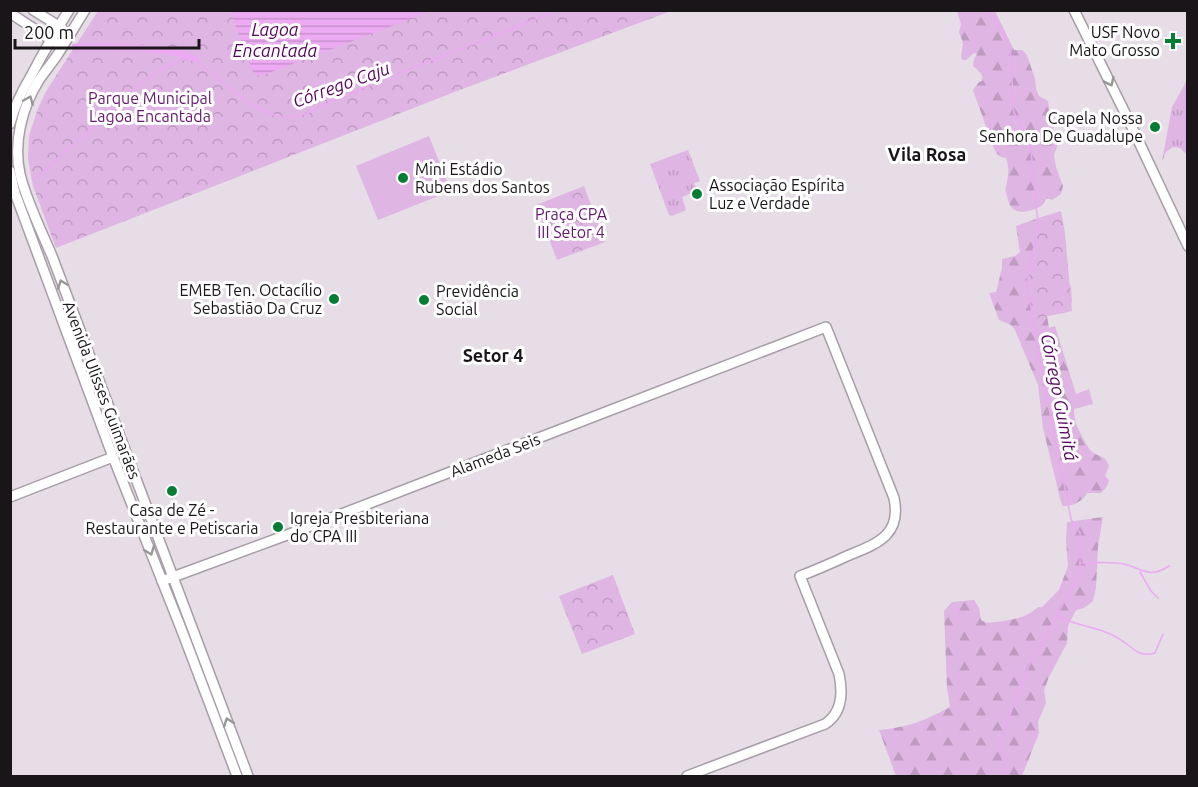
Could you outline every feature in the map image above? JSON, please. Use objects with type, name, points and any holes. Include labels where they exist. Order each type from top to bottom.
[{"type":"main road","points":[[33,10],[71,33]]},
{"type":"main road","points":[[10,124],[23,89],[50,39],[69,10]]},
{"type":"main road","name":"Avenida Ulisses Guimarães","points":[[86,10],[32,94],[21,124],[17,154],[19,172],[248,777]]},
{"type":"main road","points":[[1074,10],[1188,246]]},
{"type":"main road","points":[[10,13],[62,47]]},
{"type":"main road","name":"Avenida Ulisses Guimarães","points":[[10,171],[15,193],[113,457],[237,777]]},
{"type":"main road","points":[[15,193],[24,186]]},
{"type":"main road","name":"Alameda Seis","points":[[162,581],[826,327],[894,498],[897,511],[890,531],[877,544],[800,576],[839,674],[842,691],[837,712],[825,724],[687,777]]},
{"type":"main road","points":[[10,497],[113,457]]},
{"type":"green space","name":"Parque Municipal Lagoa Encantada","points":[[98,11],[671,11],[457,91],[56,248],[33,186],[28,159],[29,136],[38,108],[48,88]]},
{"type":"green space","points":[[957,11],[995,11],[1014,50],[1022,50],[1027,55],[1039,96],[1048,101],[1051,123],[1056,135],[1057,147],[1054,155],[1056,167],[1063,186],[1061,194],[1052,200],[1046,198],[1043,205],[1038,208],[1019,212],[1010,206],[1006,191],[1008,173],[1006,158],[996,153],[973,90],[982,81],[980,73],[973,66],[977,54],[974,53],[966,60],[961,57],[963,43],[959,32],[961,24]]},
{"type":"green space","points":[[1187,80],[1187,155],[1180,148],[1173,147],[1166,152],[1162,161],[1172,107]]},
{"type":"green space","name":"Mini Estádio Rubens dos Santos","points":[[429,136],[451,191],[378,220],[356,166]]},
{"type":"green space","points":[[688,150],[700,181],[694,183],[697,191],[682,197],[686,210],[672,216],[669,215],[650,164]]},
{"type":"green space","name":"Praça CPA III Setor 4","points":[[584,186],[605,242],[557,260],[536,205]]},
{"type":"green space","points":[[567,202],[571,210],[555,219],[551,211]]},
{"type":"green space","points":[[1061,211],[1072,311],[1033,319],[1027,283],[1038,225],[1035,219]]},
{"type":"green space","points":[[1041,217],[1071,287],[1072,303],[1064,297],[1065,306],[1069,312],[1047,316],[1049,328],[1055,326],[1076,394],[1089,389],[1093,404],[1074,409],[1076,424],[1091,451],[1104,458],[1109,466],[1105,476],[1109,482],[1101,493],[1087,493],[1080,501],[1066,506],[1063,506],[1061,502],[1043,428],[1038,385],[1015,330],[1011,325],[999,320],[989,293],[996,292],[1002,259],[1015,256],[1020,252],[1016,226]]},
{"type":"green space","points":[[1103,517],[1093,601],[1084,608],[1076,610],[1068,626],[1067,643],[1044,690],[1046,703],[1038,722],[1039,733],[1022,776],[896,776],[879,730],[916,723],[950,707],[947,688],[944,611],[952,602],[974,600],[979,608],[981,620],[987,623],[1021,617],[1042,607],[1059,590],[1068,566],[1067,522]]},
{"type":"green space","points":[[613,575],[635,634],[582,654],[559,596]]},
{"type":"water","name":"Lagoa Encantada","points":[[230,10],[431,11],[261,76],[253,72]]},
{"type":"waterway","name":"Córrego Caju","points":[[36,178],[95,125],[121,97],[160,70],[179,61],[195,59],[256,108],[280,117],[300,116],[374,83],[559,10]]},
{"type":"waterway","name":"Córrego Guimitá","points":[[989,10],[1010,45],[1014,113],[1030,140],[1038,225],[1027,283],[1071,519],[1080,533],[1080,573],[1028,668],[999,743],[1006,776]]},
{"type":"waterway","points":[[75,47],[154,49],[170,51],[195,59]]},
{"type":"waterway","points":[[1080,563],[1119,563],[1146,572],[1156,572],[1169,566]]},
{"type":"waterway","points":[[1140,572],[1158,598]]},
{"type":"waterway","points":[[1057,617],[1106,632],[1144,654],[1155,653],[1163,634]]},
{"type":"place","name":"USF Novo Mato Grosso","points":[[1173,41]]},
{"type":"place","name":"Capela Nossa Senhora De Guadalupe","points":[[1155,127]]},
{"type":"place","name":"Mini Estádio Rubens dos Santos","points":[[403,178]]},
{"type":"place","name":"Associação Espírita Luz e Verdade","points":[[697,194]]},
{"type":"place","name":"EMEB Ten. Octacílio Sebastião Da Cruz","points":[[334,299]]},
{"type":"place","name":"Previdência Social","points":[[424,300]]},
{"type":"place","name":"Casa de Zé - Restaurante e Petiscaria","points":[[172,491]]},
{"type":"place","name":"Igreja Presbiteriana do CPA III","points":[[278,527]]},
{"type":"district","name":"Vila Rosa","points":[[927,154]]},
{"type":"district","name":"Setor 4","points":[[493,355]]}]
